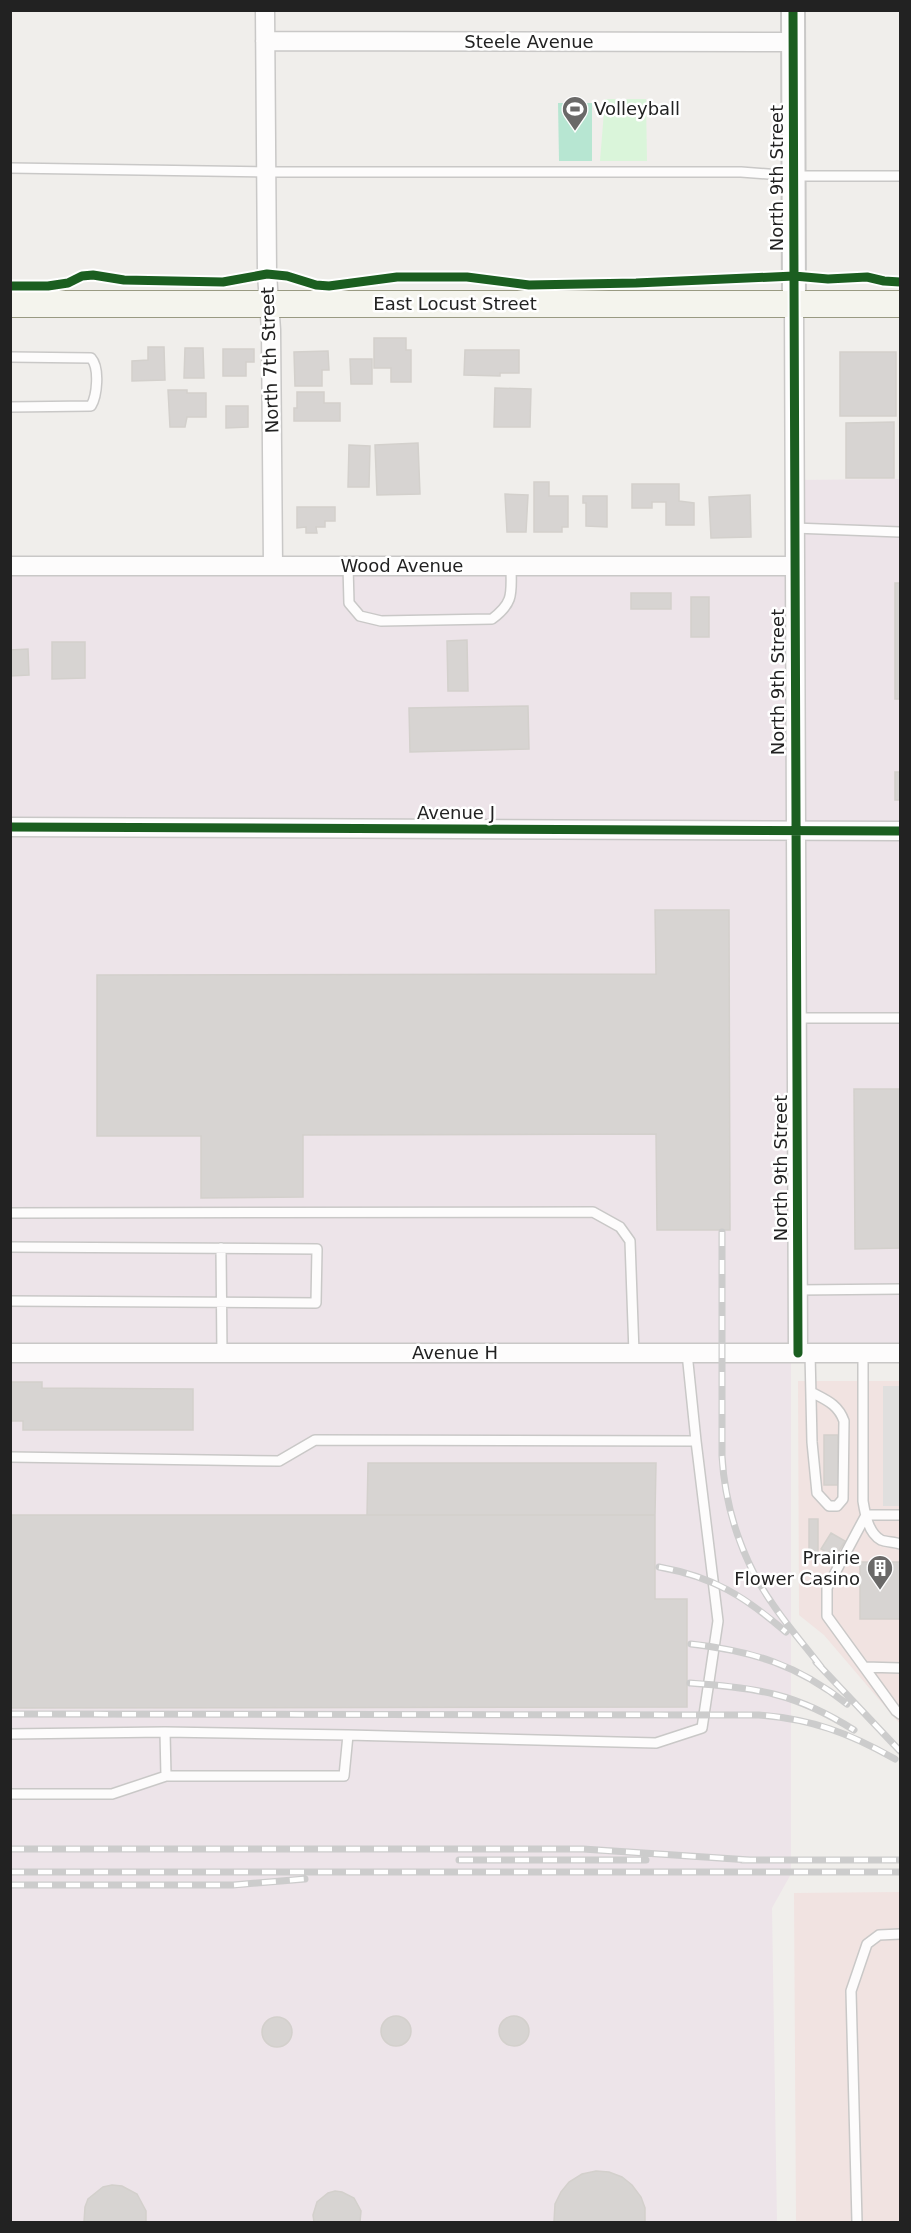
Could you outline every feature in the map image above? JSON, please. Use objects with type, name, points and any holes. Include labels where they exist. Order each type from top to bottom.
[{"type":"main road","name":"East Locust Street","points":[[10,304],[900,304]]},
{"type":"street","name":"North 7th Street","points":[[265,10],[273,566]]},
{"type":"street","name":"North 9th Street","points":[[793,10],[798,1290],[804,1353]]},
{"type":"street","name":"Steele Avenue","points":[[265,41],[793,42]]},
{"type":"street","name":"Wood Avenue","points":[[10,566],[794,566]]},
{"type":"street","name":"Avenue J","points":[[10,827],[900,831]]},
{"type":"street","name":"Avenue H","points":[[10,1353],[900,1353]]},
{"type":"lane","points":[[10,168],[266,172],[729,172],[794,176],[900,176]]},
{"type":"lane","points":[[10,357],[92,358],[95,362],[96,387],[91,406],[10,407]]},
{"type":"lane","points":[[794,528],[900,532]]},
{"type":"lane","points":[[348,566],[349,603],[360,616],[381,621],[492,619],[506,609],[511,595],[511,566]]},
{"type":"lane","points":[[797,1018],[900,1018]]},
{"type":"lane","points":[[10,1213],[593,1212],[620,1227],[630,1241],[634,1353]]},
{"type":"lane","points":[[10,1247],[317,1249],[316,1303],[10,1301]]},
{"type":"lane","points":[[221,1248],[222,1353]]},
{"type":"lane","points":[[798,1290],[900,1289]]},
{"type":"lane","points":[[10,1734],[165,1732],[656,1743],[702,1728],[718,1621],[687,1353]]},
{"type":"lane","points":[[804,1353],[811,1392],[812,1442],[817,1493],[829,1506],[837,1506],[843,1499],[844,1421],[840,1411],[832,1403],[811,1392]]},
{"type":"lane","points":[[863,1353],[863,1501],[872,1531],[881,1540],[900,1544]]},
{"type":"lane","points":[[10,1457],[279,1461],[315,1440],[696,1441]]},
{"type":"lane","points":[[866,1515],[900,1515]]},
{"type":"lane","points":[[866,1515],[827,1588],[827,1616],[900,1714]]},
{"type":"lane","points":[[864,1667],[900,1668]]},
{"type":"lane","points":[[165,1732],[166,1776]]},
{"type":"lane","points":[[10,1794],[112,1794],[166,1776],[344,1776],[348,1735]]},
{"type":"lane","points":[[857,2223],[851,1991],[867,1944],[879,1935],[900,1934]]},
{"type":"shaded area","points":[[900,479],[900,1356],[791,1356],[791,1874],[772,1908],[777,2222],[11,2222],[11,566],[794,566],[794,480]]},
{"type":"shaded area","points":[[798,1381],[900,1381],[900,1724],[824,1635],[799,1615]]},
{"type":"shaded area","points":[[883,1386],[900,1386],[900,1506],[883,1506]]},
{"type":"shaded area","points":[[900,1892],[900,2222],[796,2222],[794,1893]]},
{"type":"green space","points":[[605,99],[646,99],[647,161],[600,161]]},
{"type":"green space","name":"Volleyball","points":[[558,103],[592,103],[592,161],[559,161]]},
{"type":"building","points":[[374,338],[406,338],[406,350],[411,350],[411,382],[391,382],[391,368],[374,368]]},
{"type":"building","points":[[148,347],[164,347],[165,380],[132,381],[132,361],[148,360]]},
{"type":"building","points":[[185,348],[203,348],[204,378],[184,378]]},
{"type":"building","points":[[223,349],[254,349],[254,362],[246,362],[246,376],[223,376]]},
{"type":"building","points":[[465,350],[519,350],[519,373],[500,373],[500,376],[464,375]]},
{"type":"building","points":[[328,351],[329,370],[322,370],[322,386],[295,386],[294,352]]},
{"type":"building","points":[[840,352],[896,352],[896,416],[840,416]]},
{"type":"building","points":[[350,359],[372,359],[372,384],[351,384]]},
{"type":"building","points":[[495,388],[531,389],[530,427],[494,427]]},
{"type":"building","points":[[168,390],[206,393],[206,417],[187,417],[185,427],[170,427]]},
{"type":"building","points":[[297,392],[324,392],[324,403],[340,403],[340,421],[294,421]]},
{"type":"building","points":[[226,406],[248,406],[248,427],[226,428]]},
{"type":"building","points":[[894,422],[894,478],[846,478],[846,423]]},
{"type":"building","points":[[418,443],[420,494],[377,495],[375,445]]},
{"type":"building","points":[[349,445],[370,446],[369,487],[348,487]]},
{"type":"building","points":[[534,482],[549,482],[549,496],[568,496],[568,527],[562,527],[562,532],[534,532]]},
{"type":"building","points":[[632,484],[679,484],[679,501],[694,503],[694,525],[666,525],[666,502],[652,502],[652,508],[632,508]]},
{"type":"building","points":[[505,494],[528,495],[526,532],[507,532]]},
{"type":"building","points":[[750,495],[751,537],[711,538],[709,497]]},
{"type":"building","points":[[583,496],[607,496],[607,527],[586,526],[586,503],[583,503]]},
{"type":"building","points":[[297,507],[335,507],[335,521],[325,521],[325,527],[316,527],[317,533],[306,533],[306,527],[297,528]]},
{"type":"building","points":[[895,583],[900,583],[900,699],[895,699]]},
{"type":"building","points":[[631,593],[671,593],[671,609],[631,609]]},
{"type":"building","points":[[691,597],[709,597],[709,637],[691,637]]},
{"type":"building","points":[[467,640],[468,691],[448,691],[447,641]]},
{"type":"building","points":[[52,642],[85,642],[85,678],[52,679]]},
{"type":"building","points":[[28,649],[29,675],[10,676],[10,650]]},
{"type":"building","points":[[528,706],[529,749],[410,752],[409,708]]},
{"type":"building","points":[[895,772],[900,772],[900,800],[895,800]]},
{"type":"building","points":[[655,910],[729,910],[730,1230],[657,1230],[656,1134],[303,1135],[303,1197],[201,1198],[201,1136],[97,1136],[97,975],[656,974]]},
{"type":"building","points":[[854,1089],[900,1089],[900,1248],[855,1249]]},
{"type":"building","points":[[10,1382],[42,1382],[42,1388],[193,1389],[193,1430],[23,1430],[23,1421],[10,1421]]},
{"type":"building","points":[[824,1435],[838,1435],[838,1485],[824,1485]]},
{"type":"building","points":[[368,1463],[656,1463],[655,1515],[367,1515]]},
{"type":"building","points":[[10,1515],[655,1515],[655,1599],[687,1599],[687,1707],[10,1708]]},
{"type":"building","points":[[809,1519],[818,1519],[818,1558],[809,1558]]},
{"type":"building","points":[[831,1533],[845,1541],[835,1557],[821,1549]]},
{"type":"building","name":"Prairie Flower Casino","points":[[860,1562],[900,1562],[900,1619],[860,1619]]},
{"type":"building","points":[[396,2016],[402,2017],[410,2025],[410,2037],[402,2045],[396,2046],[390,2045],[382,2037],[381,2031],[382,2025],[390,2017]]},
{"type":"building","points":[[514,2016],[520,2017],[528,2025],[528,2037],[520,2045],[514,2046],[508,2045],[500,2037],[499,2031],[500,2025],[508,2017]]},
{"type":"building","points":[[277,2017],[283,2018],[291,2026],[291,2038],[283,2046],[277,2047],[271,2046],[263,2038],[262,2032],[263,2026],[271,2018]]},
{"type":"building","points":[[596,2171],[609,2172],[622,2177],[632,2185],[641,2197],[645,2208],[645,2222],[554,2222],[555,2204],[569,2182],[582,2174]]},
{"type":"building","points":[[122,2186],[137,2194],[146,2211],[146,2222],[84,2222],[88,2199],[103,2187]]},
{"type":"building","points":[[335,2191],[354,2198],[361,2211],[360,2222],[314,2222],[313,2215],[317,2202],[328,2193]]},
{"type":"railway","points":[[722,1232],[722,1456],[727,1496],[738,1535],[753,1572],[780,1614],[822,1668]]},
{"type":"railway","points":[[659,1567],[712,1582],[742,1598],[786,1632]]},
{"type":"railway","points":[[691,1644],[735,1651],[774,1662],[811,1679],[847,1704]]},
{"type":"railway","points":[[816,1662],[900,1751]]},
{"type":"railway","points":[[690,1683],[736,1687],[775,1694],[813,1708],[854,1730]]},
{"type":"railway","points":[[10,1714],[759,1715],[796,1720],[830,1729],[895,1759]]},
{"type":"railway","points":[[10,1849],[583,1849],[750,1860]]},
{"type":"railway","points":[[459,1860],[646,1860]]},
{"type":"railway","points":[[742,1860],[900,1860]]},
{"type":"railway","points":[[10,1872],[900,1872]]},
{"type":"railway","points":[[10,1885],[233,1885],[305,1879]]},
{"type":"cycle path","points":[[793,10],[798,1353]]},
{"type":"cycle path","points":[[10,286],[48,286],[68,283],[82,276],[93,275],[124,280],[223,282],[267,274],[287,276],[316,285],[329,286],[397,277],[467,277],[529,285],[794,276],[828,279],[867,277],[900,282]]},
{"type":"cycle path","points":[[10,827],[900,831]]},
{"type":"place","name":"Volleyball","points":[[575,132]]},
{"type":"place","name":"Prairie Flower Casino","points":[[880,1591]]}]
